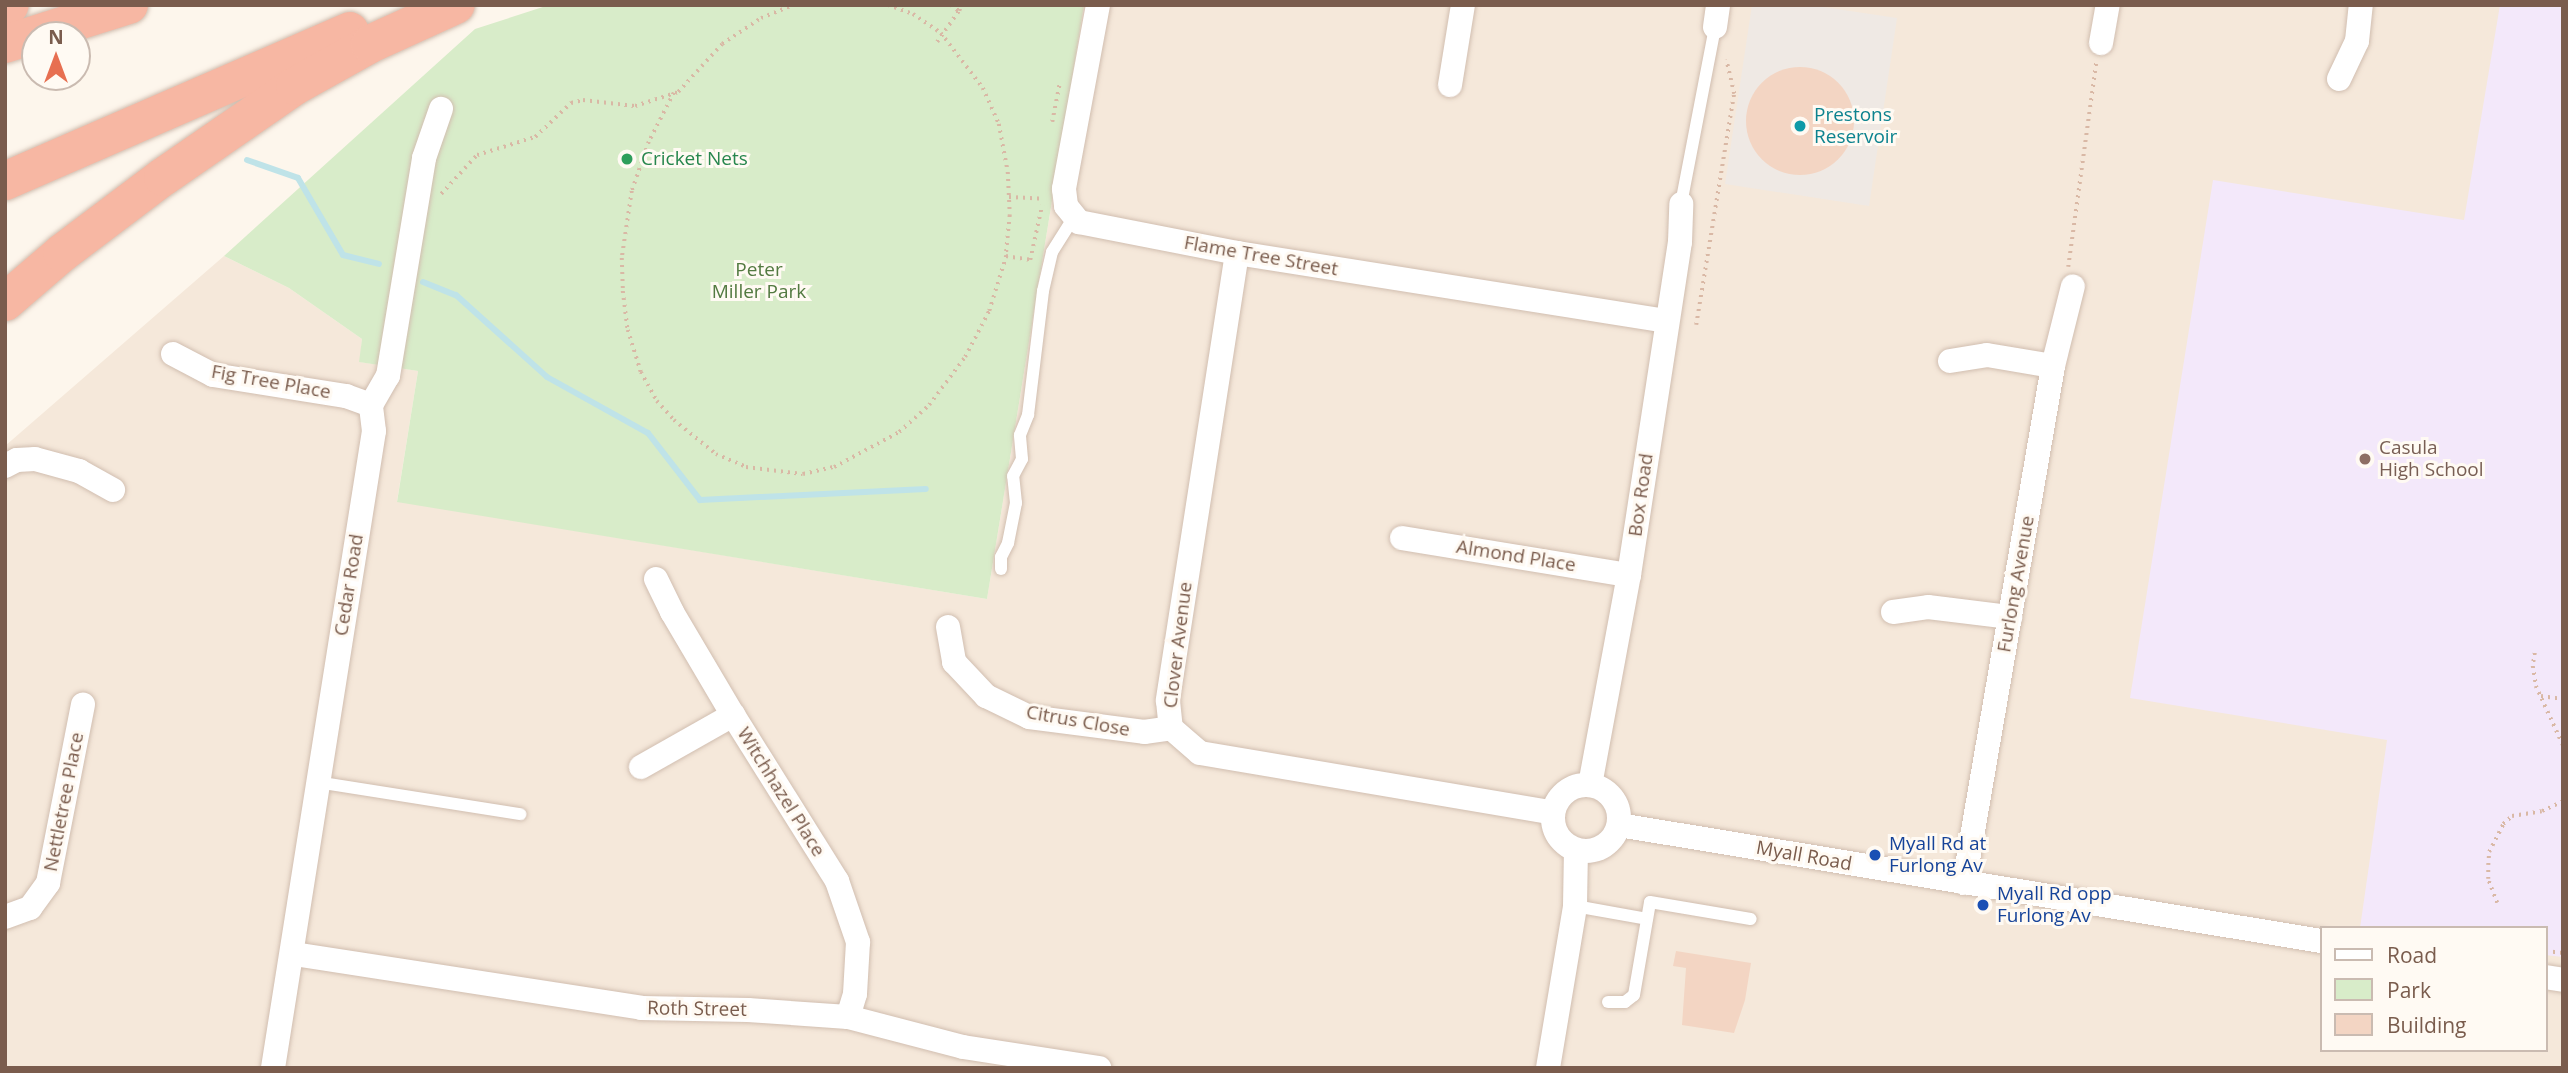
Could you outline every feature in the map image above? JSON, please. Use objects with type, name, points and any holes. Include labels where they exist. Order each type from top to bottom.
[{"type":"highway","points":[[5,7],[10,5]]},
{"type":"highway","points":[[5,44],[129,5]]},
{"type":"highway","points":[[5,181],[409,5]]},
{"type":"highway","points":[[5,302],[62,253],[141,194],[295,86],[370,44],[456,5]]},
{"type":"street","points":[[1061,208],[1098,5]]},
{"type":"street","points":[[1450,85],[1463,5]]},
{"type":"street","points":[[2101,43],[2108,5]]},
{"type":"street","points":[[2339,79],[2357,41],[2361,5]]},
{"type":"street","points":[[371,405],[388,376],[424,158],[441,109]]},
{"type":"street","name":"Box Road","points":[[1590,785],[1629,575],[1680,242],[1681,204]]},
{"type":"street","name":"Flame Tree Street","points":[[1061,208],[1079,222],[1094,226],[1237,253],[1666,321]]},
{"type":"street","name":"Clover Avenue","points":[[1237,253],[1168,701],[1171,729],[1200,753],[1553,813]]},
{"type":"street","name":"Furlong Avenue","points":[[1964,883],[2053,366],[2073,286]]},
{"type":"street","name":"Fig Tree Place","points":[[173,354],[213,375],[346,396],[371,405]]},
{"type":"street","points":[[1950,361],[1987,355],[2053,366]]},
{"type":"street","name":"Cedar Road","points":[[273,1068],[294,954],[316,782],[374,431],[371,405]]},
{"type":"street","points":[[5,466],[17,460],[35,459],[79,471],[113,490]]},
{"type":"street","name":"Almond Place","points":[[1402,538],[1629,575]]},
{"type":"street","name":"Witchhazel Place","points":[[656,579],[672,612],[733,715],[837,881],[858,942],[858,967],[848,1017]]},
{"type":"street","points":[[1893,612],[1928,607],[2010,617]]},
{"type":"street","name":"Citrus Close","points":[[948,627],[954,662],[986,696],[1029,717],[1144,732],[1171,729]]},
{"type":"street","name":"Nettletree Place","points":[[5,917],[30,908],[48,883],[83,704]]},
{"type":"street","points":[[641,767],[733,715]]},
{"type":"street","points":[[1590,785],[1610,794],[1620,814],[1619,825],[1608,844],[1598,850],[1576,850],[1559,837],[1553,813],[1561,796],[1569,789],[1590,785]]},
{"type":"street","name":"Myall Road","points":[[1619,825],[2320,941]]},
{"type":"street","points":[[1548,1068],[1575,906],[1576,850]]},
{"type":"street","name":"Roth Street","points":[[294,954],[640,1008],[748,1010],[848,1017],[963,1047],[1099,1068]]},
{"type":"lane","points":[[1681,204],[1716,16]]},
{"type":"lane","points":[[1002,569],[1001,557],[1008,543],[1016,503],[1013,476],[1022,459],[1020,435],[1028,415],[1043,291],[1061,208]]},
{"type":"lane","points":[[316,782],[520,814]]},
{"type":"lane","points":[[1608,1002],[1625,1002],[1634,995],[1650,902],[1751,919]]},
{"type":"lane","points":[[1575,906],[1647,919]]},
{"type":"path","points":[[793,5],[761,18],[722,44],[674,93],[649,142],[632,191],[622,258],[623,291],[634,351],[641,372],[657,401],[683,429],[716,454],[746,467],[803,474],[834,467],[899,432],[929,405],[965,357],[989,312],[1006,256],[1008,173],[999,124],[983,88],[942,35],[914,14],[888,5]]},
{"type":"path","points":[[951,5],[959,11]]},
{"type":"path","points":[[937,42],[961,5]]},
{"type":"path","points":[[2073,286],[2068,265],[2095,67],[2101,43]]},
{"type":"path","points":[[1696,325],[1734,94],[1724,51]]},
{"type":"path","points":[[441,194],[477,155],[535,137],[571,103],[583,100],[635,106],[674,93]]},
{"type":"path","points":[[1006,256],[1030,260],[1061,208],[1009,197]]},
{"type":"path","points":[[2535,653],[2533,666],[2541,696],[2563,745]]},
{"type":"path","points":[[2541,696],[2563,699]]},
{"type":"path","points":[[2497,903],[2488,879],[2488,865],[2489,852],[2503,824],[2512,816],[2542,811],[2563,801]]},
{"type":"shaded area","points":[[1084,5],[2563,5],[2563,1068],[5,1068],[5,446],[224,256],[289,288],[362,339],[360,362],[418,371],[397,501],[987,599]]},
{"type":"shaded area","points":[[1752,5],[1810,5],[1897,18],[1869,206],[1725,184]]},
{"type":"shaded area","name":"Casula High School","points":[[2500,5],[2563,5],[2563,957],[2547,955],[2547,926],[2360,926],[2387,740],[2130,698],[2213,180],[2464,220]]},
{"type":"green space","name":"Peter Miller Park","points":[[549,5],[1084,5],[987,599],[397,502],[418,371],[359,362],[362,339],[289,288],[224,256],[475,29]]},
{"type":"building","name":"Prestons Reservoir","points":[[1800,67],[1821,71],[1838,83],[1850,100],[1854,121],[1850,142],[1838,159],[1821,171],[1800,175],[1779,171],[1762,159],[1750,142],[1746,121],[1750,100],[1762,83],[1779,71]]},
{"type":"building","points":[[1676,951],[1751,963],[1745,1000],[1734,1033],[1682,1025],[1686,968],[1673,966]]},
{"type":"waterway","points":[[247,160],[298,178],[343,255],[379,264]]},
{"type":"waterway","points":[[423,282],[456,295],[547,377],[648,433],[700,500],[926,489]]},
{"type":"place","name":"Prestons Reservoir","points":[[1800,126]]},
{"type":"place","name":"Cricket Nets","points":[[627,159]]},
{"type":"place","name":"Casula High School","points":[[2365,459]]},
{"type":"place","name":"Myall Rd at Furlong Av","points":[[1875,855]]},
{"type":"place","name":"Myall Rd opp Furlong Av","points":[[1983,905]]}]
